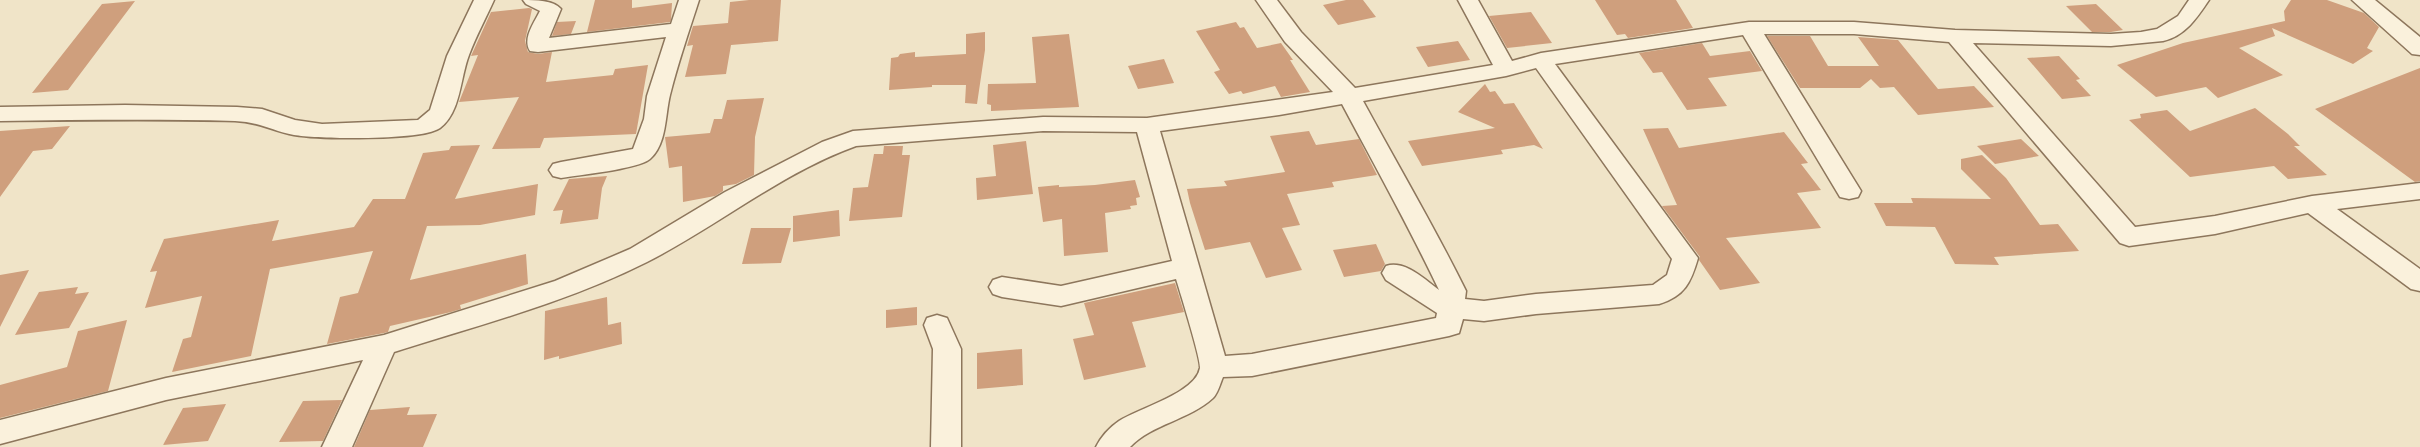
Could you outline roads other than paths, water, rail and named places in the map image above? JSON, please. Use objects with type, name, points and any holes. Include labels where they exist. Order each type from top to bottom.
[{"type":"street","points":[[0,114],[125,112],[237,114],[262,116],[292,127],[322,131],[422,127],[431,123],[441,113],[458,56],[484,0]]},
{"type":"street","points":[[533,0],[551,9],[538,38],[538,46],[679,29]]},
{"type":"street","points":[[561,170],[622,161],[641,155],[647,147],[655,119],[658,96],[689,0]]},
{"type":"street","points":[[1214,367],[1252,366],[1449,326],[1453,290],[1418,220],[1392,177],[1348,95],[1293,38],[1266,0]]},
{"type":"street","points":[[1468,0],[1506,69]]},
{"type":"street","points":[[0,432],[166,389],[384,345],[564,288],[668,239],[734,198],[830,147],[853,139],[933,131],[1043,124],[1147,125],[1279,108],[1506,69],[1541,60],[1749,28],[1854,28],[1955,36],[2111,40],[2163,35],[2185,20],[2199,0]]},
{"type":"street","points":[[2362,0],[2390,21],[2420,49]]},
{"type":"street","points":[[1749,28],[1849,191]]},
{"type":"street","points":[[1955,36],[2129,237],[2215,225],[2312,204],[2420,190]]},
{"type":"street","points":[[1395,273],[1433,299],[1451,308],[1484,311],[1536,304],[1659,294],[1678,280],[1685,258],[1541,60]]},
{"type":"street","points":[[1111,447],[1128,430],[1186,401],[1204,389],[1214,367],[1147,125]]},
{"type":"street","points":[[2312,204],[2420,282]]},
{"type":"street","points":[[1002,287],[1061,296],[1186,267]]},
{"type":"street","points":[[938,325],[947,350],[946,447]]},
{"type":"street","points":[[337,447],[384,345]]}]
